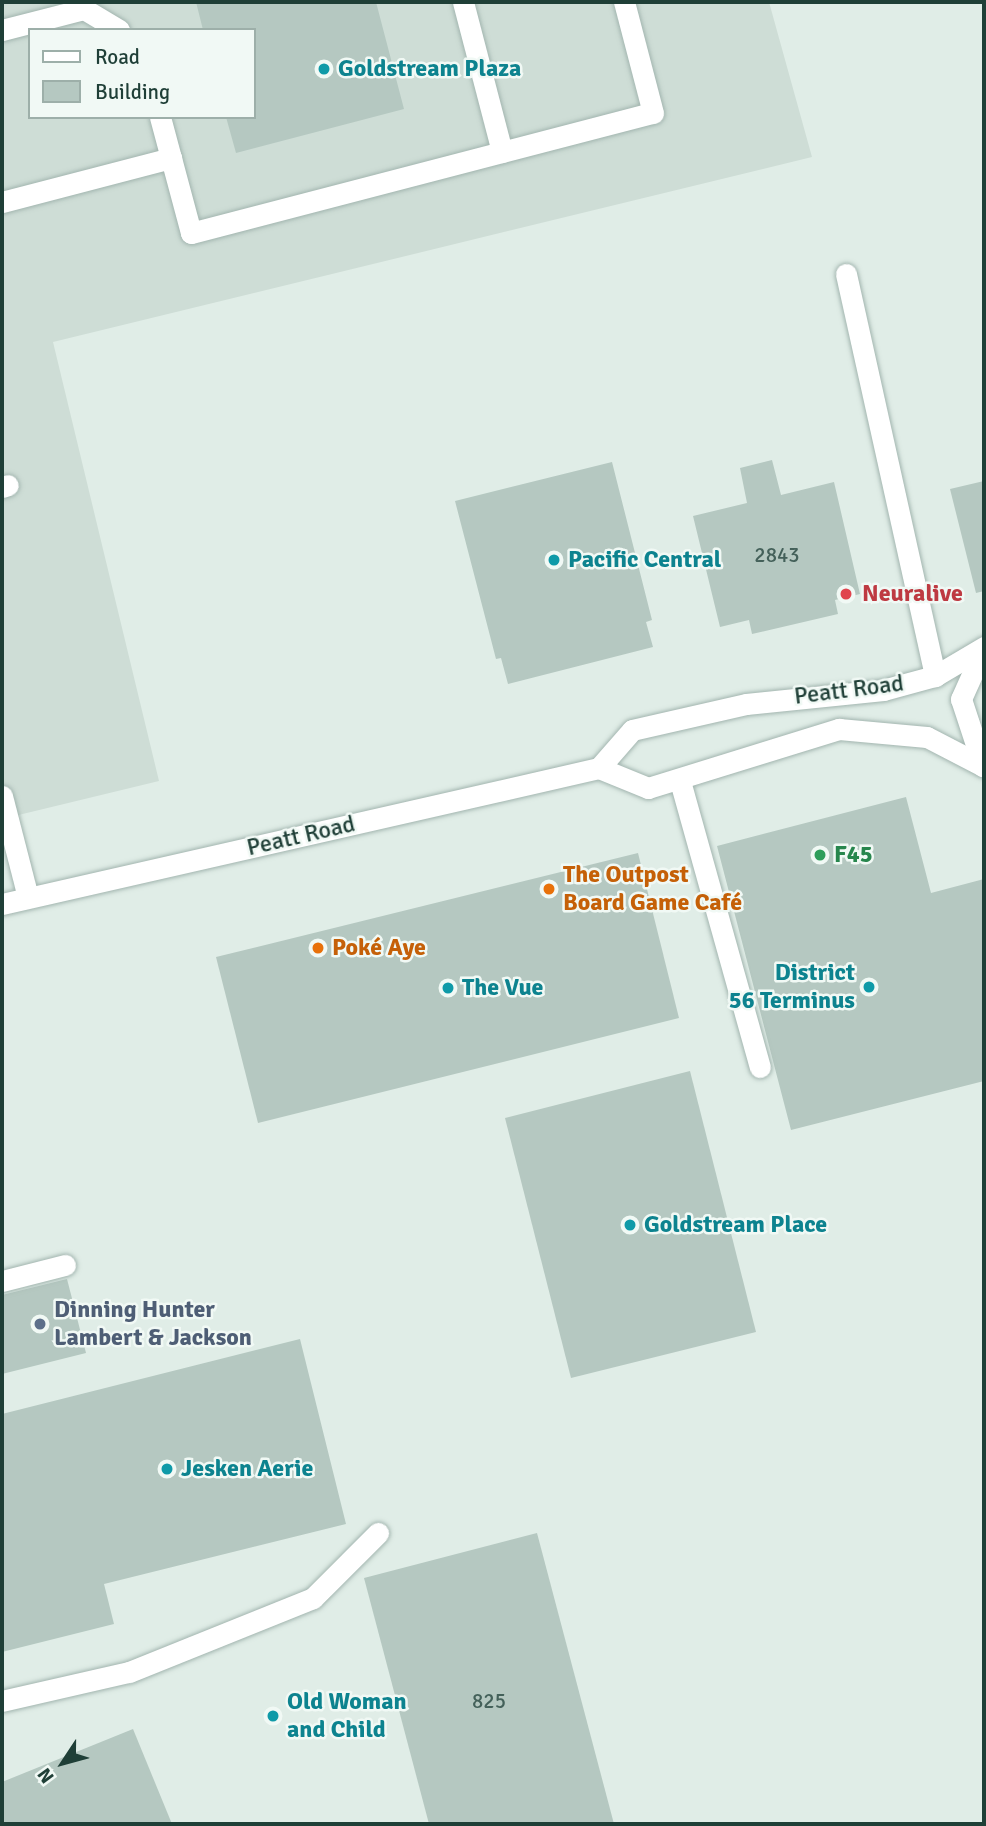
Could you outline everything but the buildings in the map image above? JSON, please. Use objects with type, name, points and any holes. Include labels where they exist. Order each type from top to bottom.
[{"type":"street","points":[[463,2],[502,152]]},
{"type":"street","points":[[161,119],[191,233],[653,113],[624,2]]},
{"type":"street","points":[[2,30],[84,9],[116,28]]},
{"type":"street","points":[[2,202],[171,158]]},
{"type":"street","points":[[846,274],[935,676]]},
{"type":"street","name":"Peatt Road","points":[[599,768],[632,730],[746,704],[883,690],[935,676],[984,648]]},
{"type":"street","name":"Peatt Road","points":[[984,648],[961,699],[984,767]]},
{"type":"street","name":"Peatt Road","points":[[2,904],[599,768],[648,788],[680,781],[839,729],[927,737],[984,767]]},
{"type":"street","points":[[680,781],[760,1067]]},
{"type":"street","points":[[2,796],[28,897]]},
{"type":"street","points":[[2,1281],[65,1265]]},
{"type":"street","points":[[2,1701],[129,1672],[313,1598],[378,1533]]},
{"type":"shaded area","points":[[2,2],[769,2],[812,157],[53,342],[159,781],[2,819]]},
{"type":"place","name":"Goldstream Plaza","points":[[324,69]]},
{"type":"place","name":"Pacific Central","points":[[554,560]]},
{"type":"place","name":"Neuralive","points":[[846,594]]},
{"type":"place","name":"F45","points":[[820,855]]},
{"type":"place","name":"The Outpost Board Game Café","points":[[549,889]]},
{"type":"place","name":"Poké Aye","points":[[318,948]]},
{"type":"place","name":"District 56 Terminus","points":[[869,987]]},
{"type":"place","name":"The Vue","points":[[448,988]]},
{"type":"place","name":"Goldstream Place","points":[[630,1225]]},
{"type":"place","name":"Dinning Hunter Lambert & Jackson","points":[[40,1324]]},
{"type":"place","name":"Jesken Aerie","points":[[167,1469]]},
{"type":"place","name":"Old Woman and Child","points":[[273,1716]]}]
